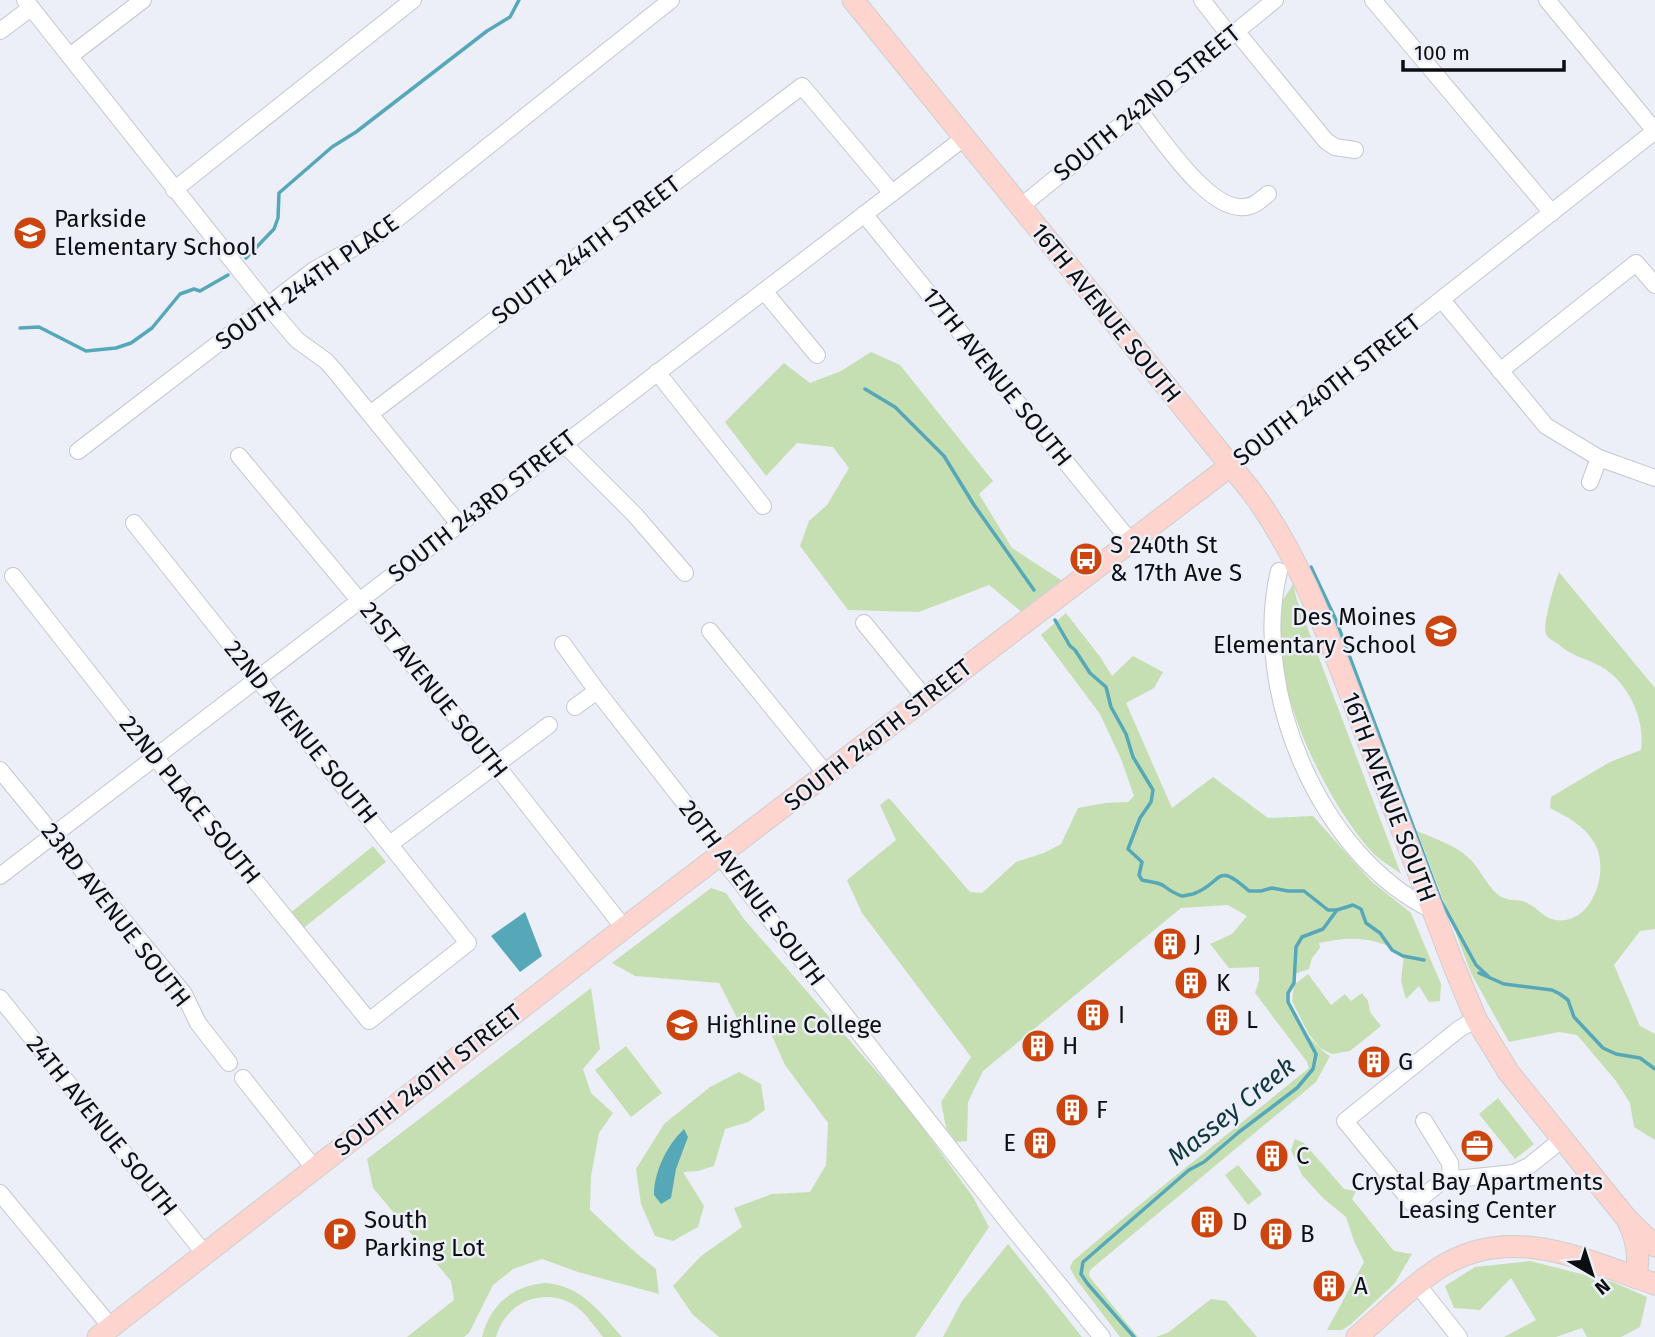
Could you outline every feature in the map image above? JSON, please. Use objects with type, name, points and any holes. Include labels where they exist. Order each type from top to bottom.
[{"type":"main road","name":"16TH AVENUE SOUTH","points":[[853,0],[1265,509],[1308,586],[1476,1019],[1509,1073],[1645,1244],[1639,1263],[1645,1280]]},
{"type":"main road","name":"SOUTH 240TH STREET","points":[[105,1332],[624,928],[1230,466]]},
{"type":"main road","points":[[1610,1269],[1645,1244]]},
{"type":"main road","points":[[1357,1337],[1417,1284],[1466,1254],[1510,1246],[1546,1248],[1645,1280]]},
{"type":"street","points":[[70,56],[143,0]]},
{"type":"street","points":[[174,190],[238,129],[353,39],[413,0]]},
{"type":"street","name":"SOUTH 244TH PLACE","points":[[78,451],[326,263],[377,235],[531,106],[625,32],[671,0]]},
{"type":"street","points":[[1202,0],[1326,141],[1335,146],[1355,150]]},
{"type":"street","name":"SOUTH 242ND STREET","points":[[1020,207],[1275,0]]},
{"type":"street","points":[[1373,0],[1552,213]]},
{"type":"street","points":[[1547,0],[1655,131]]},
{"type":"street","points":[[0,31],[28,4],[268,306],[297,340],[326,361],[459,524]]},
{"type":"street","name":"SOUTH 244TH STREET","points":[[370,414],[802,86],[892,193]]},
{"type":"street","points":[[1139,110],[1194,177],[1217,199],[1243,208],[1268,194]]},
{"type":"street","name":"SOUTH 240TH STREET","points":[[1230,466],[1655,131]]},
{"type":"street","name":"SOUTH 243RD STREET","points":[[0,876],[964,138]]},
{"type":"street","name":"17TH AVENUE SOUTH","points":[[864,214],[1130,541]]},
{"type":"street","points":[[1500,371],[1636,263],[1655,285]]},
{"type":"street","points":[[764,291],[817,355]]},
{"type":"street","points":[[1442,299],[1546,426],[1599,458],[1655,478]]},
{"type":"street","points":[[657,372],[763,506]]},
{"type":"street","points":[[563,443],[635,515],[685,573]]},
{"type":"street","name":"21ST AVENUE SOUTH","points":[[239,456],[497,766],[624,928]]},
{"type":"street","points":[[1590,482],[1599,458]]},
{"type":"street","name":"22ND AVENUE SOUTH","points":[[134,523],[468,943]]},
{"type":"street","points":[[1279,571],[1272,617],[1276,670],[1293,735],[1310,779],[1326,811],[1350,842],[1397,887],[1416,902],[1432,910]]},
{"type":"street","name":"22ND PLACE SOUTH","points":[[13,576],[154,756],[369,1021],[468,943]]},
{"type":"street","points":[[864,623],[925,698]]},
{"type":"street","points":[[710,631],[827,775]]},
{"type":"street","name":"20TH AVENUE SOUTH","points":[[563,643],[597,691],[716,843],[720,856],[1011,1226],[1102,1337]]},
{"type":"street","points":[[575,707],[597,691]]},
{"type":"street","points":[[390,844],[549,725]]},
{"type":"street","name":"23RD AVENUE SOUTH","points":[[0,770],[184,995],[198,1023],[229,1063]]},
{"type":"street","name":"24TH AVENUE SOUTH","points":[[0,998],[204,1253]]},
{"type":"street","points":[[1476,1019],[1459,1028],[1345,1121],[1412,1204],[1440,1183],[1514,1173],[1529,1166],[1561,1140]]},
{"type":"street","points":[[243,1078],[314,1168]]},
{"type":"street","points":[[1424,1121],[1450,1163],[1451,1180]]},
{"type":"street","points":[[0,1193],[105,1332]]},
{"type":"street","points":[[1417,1284],[1459,1337]]},
{"type":"green space","points":[[871,352],[900,365],[993,481],[979,494],[1012,548],[1064,582],[1024,614],[989,585],[919,612],[848,610],[800,546],[809,521],[827,505],[849,468],[833,447],[797,443],[766,476],[725,422],[784,363],[810,383],[841,371]]},
{"type":"green space","points":[[1559,572],[1655,688],[1655,929],[1640,931],[1614,965],[1640,1026],[1655,1034],[1655,1140],[1634,1127],[1630,1103],[1616,1081],[1577,1035],[1559,1032],[1509,1042],[1471,973],[1417,831],[1464,853],[1499,896],[1526,902],[1551,919],[1565,920],[1577,916],[1594,897],[1600,870],[1595,844],[1581,827],[1550,808],[1551,797],[1610,762],[1641,750],[1641,727],[1634,705],[1614,676],[1569,652],[1546,634],[1547,614]]},
{"type":"green space","points":[[1293,584],[1401,874],[1374,854],[1353,828],[1334,800],[1302,734],[1282,665],[1279,633],[1282,603]]},
{"type":"green space","points":[[1066,613],[1112,676],[1133,656],[1163,672],[1154,688],[1126,703],[1172,808],[1213,777],[1268,818],[1313,816],[1371,881],[1411,913],[1441,984],[1440,1001],[1429,1002],[1419,986],[1406,999],[1401,981],[1404,955],[1384,944],[1363,939],[1319,943],[1320,948],[1312,958],[1309,969],[1294,974],[1290,992],[1292,1009],[1306,1032],[1318,1047],[1330,1056],[1316,1082],[1090,1270],[1089,1276],[1138,1337],[1120,1337],[1076,1279],[1070,1268],[1073,1261],[1309,1068],[1255,993],[1259,981],[1259,967],[1229,968],[1210,944],[1232,934],[1247,916],[1228,905],[1181,908],[983,1071],[968,1102],[967,1141],[956,1142],[946,1128],[941,1102],[971,1057],[862,913],[847,880],[896,840],[880,805],[889,798],[970,892],[982,893],[1016,862],[1061,844],[1078,808],[1128,802],[1134,796],[1121,759],[1100,714],[1041,635]]},
{"type":"green space","points":[[373,846],[386,862],[301,930],[289,914]]},
{"type":"green space","points":[[711,888],[726,893],[744,919],[910,1110],[973,1197],[989,1227],[915,1337],[719,1337],[693,1315],[673,1286],[701,1256],[742,1227],[734,1208],[772,1194],[810,1192],[826,1165],[828,1123],[785,1065],[768,1027],[737,1018],[719,983],[635,976],[612,963]]},
{"type":"green space","points":[[1308,974],[1331,1005],[1345,994],[1351,1001],[1362,993],[1368,1001],[1370,1012],[1381,1026],[1350,1051],[1332,1054],[1320,1048],[1308,1033],[1292,1001],[1294,985]]},
{"type":"green space","points":[[591,988],[600,1049],[583,1069],[591,1093],[613,1113],[599,1133],[591,1176],[590,1210],[656,1269],[659,1294],[578,1272],[542,1259],[513,1269],[493,1285],[469,1333],[464,1337],[407,1337],[454,1300],[451,1281],[373,1188],[367,1159]]},
{"type":"green space","points":[[626,1046],[662,1093],[631,1117],[595,1070]]},
{"type":"green space","points":[[739,1072],[761,1084],[765,1110],[748,1122],[725,1129],[714,1166],[683,1172],[704,1206],[698,1227],[673,1241],[655,1236],[641,1204],[636,1169],[664,1124],[710,1087]]},
{"type":"green space","points":[[1498,1098],[1534,1144],[1515,1159],[1479,1114]]},
{"type":"green space","points":[[1295,1139],[1304,1143],[1344,1189],[1356,1191],[1352,1199],[1394,1251],[1412,1254],[1395,1283],[1342,1330],[1327,1330],[1364,1262],[1346,1217],[1324,1199],[1302,1175],[1291,1150]]},
{"type":"green space","points":[[1238,1165],[1262,1194],[1248,1205],[1225,1175]]},
{"type":"green space","points":[[1008,1244],[1082,1337],[943,1337],[962,1301]]},
{"type":"green space","points":[[1530,1261],[1613,1282],[1647,1297],[1640,1327],[1621,1337],[1587,1337],[1582,1328],[1556,1337],[1504,1337],[1536,1320],[1511,1278],[1480,1310],[1454,1308],[1445,1286],[1475,1267]]},
{"type":"green space","points":[[545,1283],[569,1289],[589,1301],[622,1337],[603,1337],[578,1308],[550,1297],[527,1301],[516,1307],[501,1325],[496,1337],[482,1337],[491,1315],[504,1299],[522,1288]]},
{"type":"green space","points":[[1211,1299],[1226,1301],[1257,1337],[1156,1337],[1169,1332]]},
{"type":"water","points":[[525,912],[542,956],[520,972],[491,936]]},
{"type":"water","points":[[684,1129],[688,1137],[676,1169],[671,1198],[661,1204],[654,1195],[659,1168],[672,1143]]},
{"type":"waterway","points":[[246,258],[274,229],[278,218],[279,193],[332,147],[356,132],[487,31],[510,17],[519,0]]},
{"type":"waterway","points":[[20,328],[39,327],[86,351],[116,348],[131,343],[152,328],[180,294],[194,289],[200,291],[228,275]]},
{"type":"waterway","points":[[865,389],[895,407],[944,456],[974,505],[1034,590]]},
{"type":"waterway","points":[[1311,567],[1336,620],[1441,901],[1476,965],[1488,976]]},
{"type":"waterway","points":[[1055,620],[1090,673],[1106,687],[1111,707],[1126,734],[1133,757],[1153,790],[1151,802],[1140,818],[1128,849],[1142,862],[1139,875],[1142,880],[1162,885],[1182,896],[1193,894],[1224,875],[1249,891],[1272,888],[1304,891],[1328,910],[1337,910]]},
{"type":"waterway","name":"Massey Creek","points":[[1134,1337],[1087,1283],[1081,1274],[1083,1262],[1189,1170],[1204,1162],[1297,1088],[1313,1069],[1316,1054],[1288,1002],[1288,993],[1294,983],[1296,947],[1302,937],[1323,929],[1337,910],[1353,905],[1361,909],[1366,923],[1380,933],[1392,950],[1403,956],[1424,960]]},
{"type":"waterway","name":"Massey Creek","points":[[1479,973],[1504,984],[1552,990],[1560,994],[1568,1000],[1574,1017],[1603,1048],[1616,1054],[1640,1058],[1655,1069]]},
{"type":"place","name":"Parkside Elementary School","points":[[30,233]]},
{"type":"place","name":"S 240th St & 17th Ave S","points":[[1086,559]]},
{"type":"place","name":"Des Moines Elementary School","points":[[1441,631]]},
{"type":"place","name":"J","points":[[1170,944]]},
{"type":"place","name":"K","points":[[1191,983]]},
{"type":"place","name":"I","points":[[1093,1015]]},
{"type":"place","name":"L","points":[[1222,1020]]},
{"type":"place","name":"Highline College","points":[[682,1025]]},
{"type":"place","name":"H","points":[[1038,1046]]},
{"type":"place","name":"G","points":[[1374,1062]]},
{"type":"place","name":"F","points":[[1072,1110]]},
{"type":"place","name":"E","points":[[1040,1143]]},
{"type":"place","name":"Crystal Bay Apartments Leasing Center","points":[[1477,1146]]},
{"type":"place","name":"C","points":[[1272,1156]]},
{"type":"place","name":"D","points":[[1207,1222]]},
{"type":"place","name":"South Parking Lot","points":[[340,1234]]},
{"type":"place","name":"B","points":[[1276,1234]]},
{"type":"place","name":"A","points":[[1329,1286]]}]
